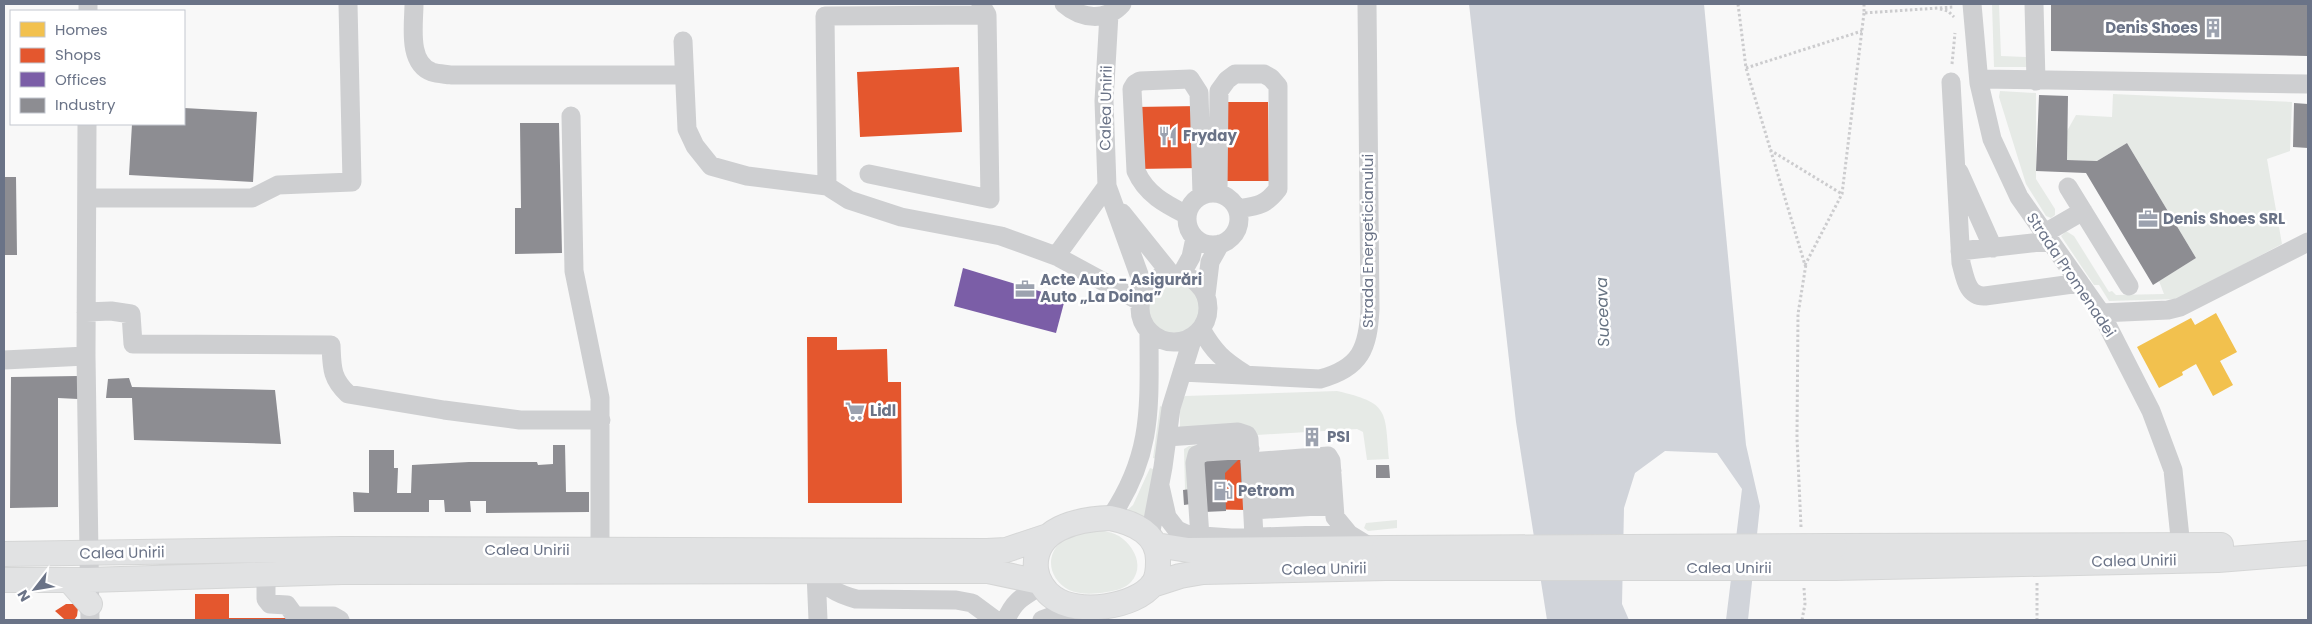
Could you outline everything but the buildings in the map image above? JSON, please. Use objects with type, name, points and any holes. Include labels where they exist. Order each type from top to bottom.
[{"type":"main road","points":[[1110,518],[1126,521],[1140,528],[1153,540],[1158,571],[1152,585],[1130,600],[1117,604],[1077,607],[1061,602],[1046,592],[1041,584],[1035,562],[1041,544],[1048,536],[1067,525],[1110,518]]},
{"type":"main road","name":"Calea Unirii","points":[[4,554],[342,550],[988,551],[1006,550],[1048,536]]},
{"type":"main road","name":"Calea Unirii","points":[[1153,540],[1188,550],[1380,555],[1835,557],[2308,552]]},
{"type":"main road","name":"Calea Unirii","points":[[1835,557],[2037,563],[2181,552]]},
{"type":"main road","name":"Calea Unirii","points":[[1152,585],[1180,576],[1204,572],[1380,555]]},
{"type":"main road","name":"Calea Unirii","points":[[4,580],[79,580],[342,572],[988,571],[1041,584]]},
{"type":"main road","points":[[79,580],[90,612]]},
{"type":"street","points":[[87,198],[252,198],[278,185],[352,182],[348,4]]},
{"type":"street","points":[[414,4],[414,46],[419,61],[430,71],[451,75],[684,75]]},
{"type":"street","points":[[1064,4],[1072,11],[1084,16],[1096,17],[1116,9]]},
{"type":"street","name":"Strada Energeticianului","points":[[1182,372],[1320,379],[1334,375],[1352,364],[1366,346],[1370,309],[1367,4]]},
{"type":"street","name":"Strada Promenadei","points":[[1972,4],[1979,79],[1992,139],[2019,197],[2101,313],[2147,403],[2165,446],[2172,470],[2181,552]]},
{"type":"street","points":[[2034,4],[2036,81]]},
{"type":"street","points":[[827,186],[825,10],[984,9],[990,199],[869,174]]},
{"type":"street","name":"Calea Unirii","points":[[1116,9],[1104,107],[1110,193],[1143,296]]},
{"type":"street","points":[[683,41],[687,129],[695,146],[711,166],[747,176],[827,186],[849,200],[901,217],[1002,236],[1056,256],[1143,296]]},
{"type":"street","points":[[1210,194],[1219,91],[1227,80],[1235,74],[1264,74],[1271,78],[1278,86],[1278,189],[1270,199],[1260,205],[1237,210]]},
{"type":"street","points":[[1979,79],[2308,84]]},
{"type":"street","points":[[1187,215],[1159,201],[1140,180],[1136,171],[1132,89],[1140,81],[1190,80],[1195,84],[1199,93],[1210,194]]},
{"type":"street","points":[[1951,82],[1961,263],[1970,290],[1979,296],[2080,283]]},
{"type":"street","points":[[571,116],[574,272],[600,398],[600,550]]},
{"type":"street","points":[[79,580],[88,554],[86,356],[87,125]]},
{"type":"street","points":[[1954,161],[1993,248]]},
{"type":"street","points":[[2068,186],[2129,286]]},
{"type":"street","points":[[1056,256],[1110,193],[1176,274]]},
{"type":"street","points":[[1153,540],[1171,408],[1197,333],[1207,318],[1206,295],[1210,262],[1220,244],[1234,234],[1238,226],[1237,210],[1226,196],[1210,194],[1189,207],[1187,215],[1190,232],[1196,238],[1211,245],[1220,244]]},
{"type":"street","points":[[1960,251],[1993,248],[2047,237],[2083,211]]},
{"type":"street","points":[[1176,274],[1191,257],[1196,238]]},
{"type":"street","points":[[2101,313],[2168,310],[2180,307],[2308,242]]},
{"type":"street","points":[[1197,333],[1175,342],[1156,337],[1149,331],[1144,322],[1143,296],[1151,283],[1160,277],[1176,274],[1191,279],[1200,286],[1206,295]]},
{"type":"street","points":[[86,312],[111,311],[131,314],[133,344],[331,345],[332,364],[337,383],[348,394],[520,420],[601,420]]},
{"type":"street","points":[[1110,518],[1135,477],[1144,448],[1149,414],[1149,331]]},
{"type":"street","name":"Strada Energeticianului","points":[[1197,333],[1223,359],[1246,374]]},
{"type":"street","points":[[4,360],[86,356]]},
{"type":"street","points":[[1167,437],[1241,433],[1249,439],[1254,537]]},
{"type":"street","points":[[1200,537],[1196,462],[1197,455],[1205,452],[1251,478],[1333,488]]},
{"type":"street","points":[[1251,478],[1324,456],[1331,461],[1335,517],[1350,534],[1380,555]]},
{"type":"street","points":[[1160,486],[1167,517],[1172,525],[1188,535],[1200,537],[1254,537],[1350,534]]},
{"type":"street","points":[[816,572],[818,620]]},
{"type":"street","points":[[816,572],[828,588],[841,595],[856,599],[956,600],[972,603],[995,620]]},
{"type":"street","points":[[266,574],[266,599],[270,604],[287,605],[295,616],[334,616],[340,620]]},
{"type":"street","points":[[1006,620],[1014,604],[1041,584]]},
{"type":"street","points":[[1042,620],[1077,607]]},
{"type":"path","points":[[1738,4],[1746,68],[1805,265],[1806,263]]},
{"type":"path","points":[[1802,536],[1797,438],[1798,314],[1806,263],[1842,194],[1864,4]]},
{"type":"path","points":[[1864,13],[1937,8],[1948,11],[1955,20]]},
{"type":"path","points":[[1951,82],[1955,27]]},
{"type":"path","points":[[1746,68],[1862,31]]},
{"type":"path","points":[[1770,149],[1842,194]]},
{"type":"path","points":[[2037,563],[2037,620]]},
{"type":"path","points":[[1802,620],[1805,604],[1804,585]]},
{"type":"shaded area","points":[[1992,4],[1999,4],[2001,56],[2026,57],[2027,67],[1994,67]]},
{"type":"shaded area","points":[[2000,91],[2036,93],[2036,179],[2055,209],[2055,215],[2051,218],[2046,216],[2026,184],[1999,97]]},
{"type":"shaded area","points":[[2113,94],[2292,102],[2290,151],[2267,159],[2282,244],[2178,299],[2109,301],[2099,285],[2094,285],[2061,236],[2066,231],[2074,236],[2109,292],[2112,291],[2116,295],[2164,294],[2159,281],[2196,258],[2127,143],[2097,161],[2067,160],[2067,131],[2076,115],[2112,117]]},
{"type":"shaded area","points":[[1174,276],[1192,282],[1200,290],[1206,308],[1200,326],[1192,334],[1174,340],[1156,334],[1148,326],[1142,308],[1148,290],[1156,282]]},
{"type":"shaded area","points":[[1337,391],[1366,400],[1381,411],[1386,429],[1389,459],[1367,460],[1363,432],[1357,429],[1257,435],[1180,431],[1180,402],[1185,396]]},
{"type":"shaded area","points":[[1160,406],[1162,407],[1157,459],[1153,458]]},
{"type":"shaded area","points":[[1209,444],[1190,489],[1185,490],[1184,449],[1189,446]]},
{"type":"shaded area","points":[[1150,468],[1156,470],[1146,523],[1124,513],[1133,505]]},
{"type":"shaded area","points":[[1397,520],[1397,528],[1368,531],[1364,528],[1366,523]]},
{"type":"shaded area","points":[[1097,530],[1119,536],[1129,545],[1136,557],[1137,569],[1135,576],[1126,586],[1113,591],[1088,594],[1069,590],[1057,580],[1054,574],[1051,561],[1052,554],[1065,539]]},
{"type":"water","name":"Suceava","points":[[1469,4],[1704,4],[1746,445],[1760,506],[1748,620],[1726,620],[1742,489],[1717,453],[1665,451],[1635,473],[1624,508],[1622,604],[1629,620],[1547,620],[1516,422]]},
{"type":"place","name":"Denis Shoes","points":[[2213,28]]},
{"type":"place","name":"Fryday","points":[[1168,136]]},
{"type":"place","name":"Denis Shoes SRL","points":[[2148,219]]},
{"type":"place","name":"Acte Auto - Asigurări Auto „La Doina”","points":[[1025,289]]},
{"type":"place","name":"Lidl","points":[[855,411]]},
{"type":"place","name":"PSI","points":[[1312,437]]},
{"type":"place","name":"Petrom","points":[[1223,491]]}]
